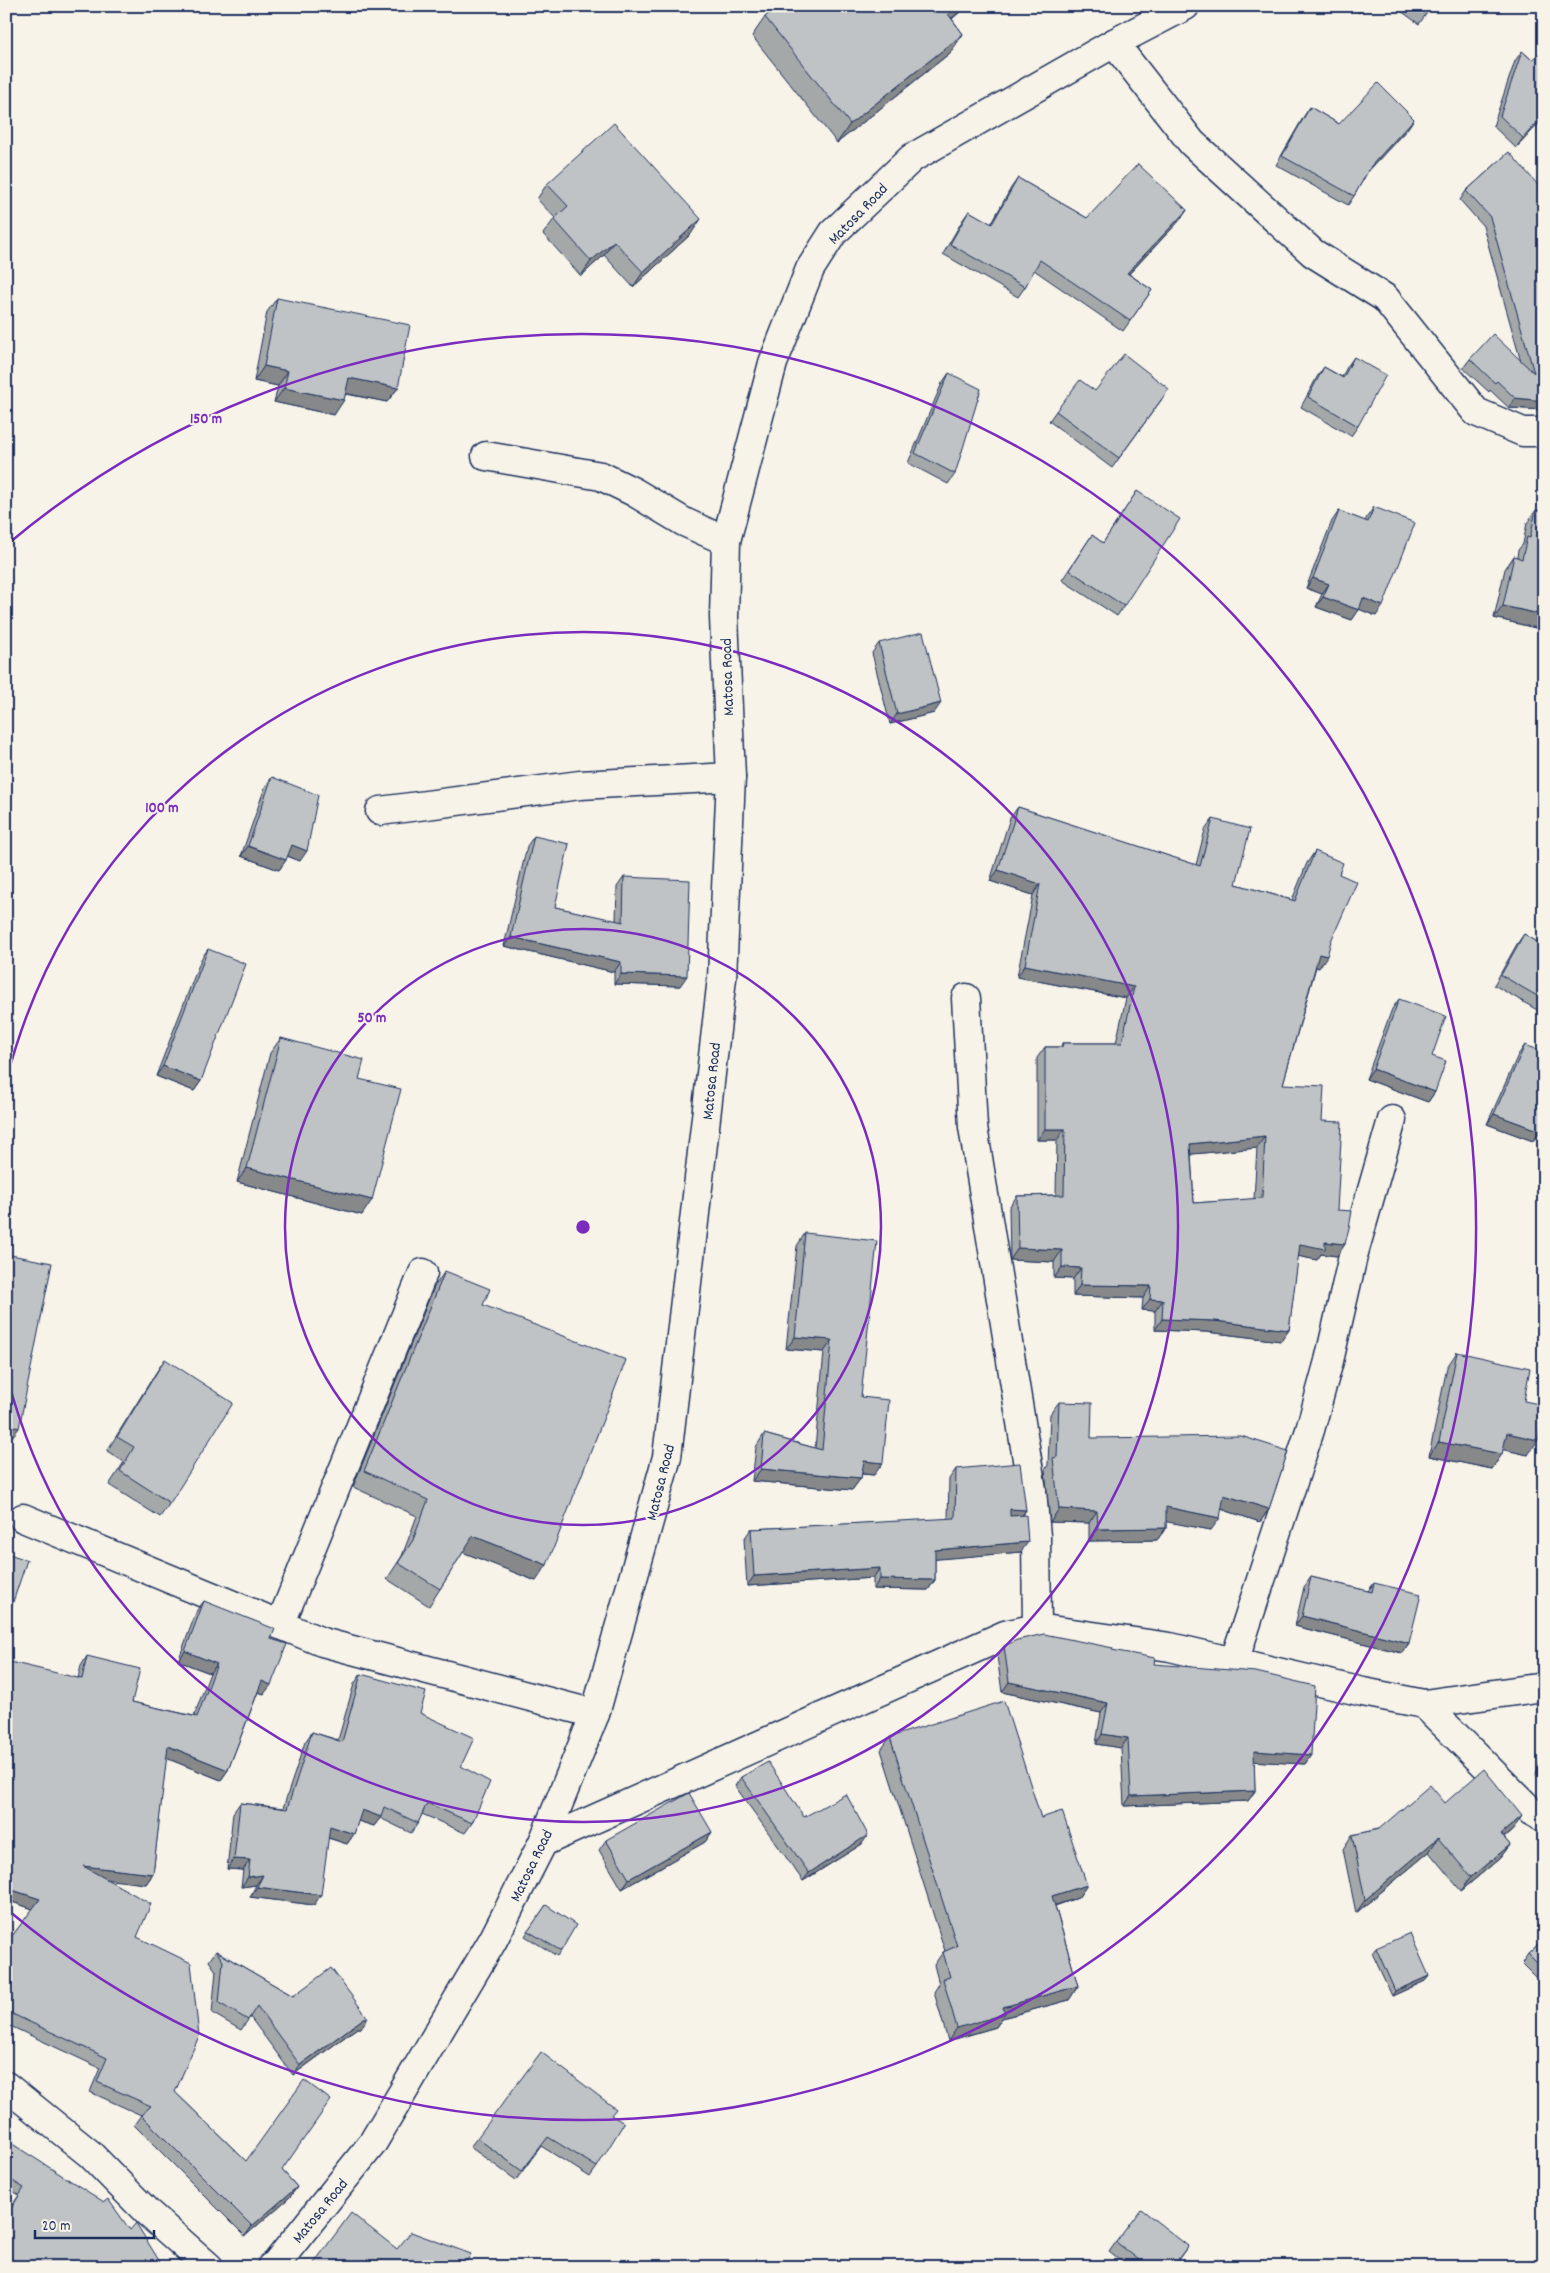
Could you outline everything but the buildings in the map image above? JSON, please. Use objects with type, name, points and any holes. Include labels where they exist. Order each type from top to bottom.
[{"type":"street","name":"Matosa Road","points":[[271,2267],[372,2144],[493,1940],[543,1842],[595,1714],[667,1457],[722,978],[731,777],[724,617],[726,541],[773,364],[810,269],[833,233],[912,158],[1114,43],[1185,6]]},
{"type":"street","points":[[1114,43],[1192,143],[1313,253],[1385,298],[1476,412],[1523,432],[1544,432]]},
{"type":"street","points":[[486,456],[601,476],[634,492],[684,522],[726,541]]},
{"type":"street","points":[[380,811],[580,785],[731,777]]},
{"type":"street","points":[[966,998],[973,1127],[1032,1490],[1036,1536],[1038,1628]]},
{"type":"street","points":[[1234,1662],[1310,1430],[1329,1361],[1353,1256],[1392,1120]]},
{"type":"street","points":[[280,1625],[423,1272]]},
{"type":"street","points":[[23,1518],[322,1642],[595,1714]]},
{"type":"street","points":[[543,1842],[1005,1635],[1038,1628],[1170,1647],[1363,1692],[1424,1704],[1544,1687]]},
{"type":"street","points":[[1424,1704],[1531,1811],[1544,1818]]},
{"type":"street","points":[[6,2086],[90,2154],[147,2212],[209,2267]]}]
